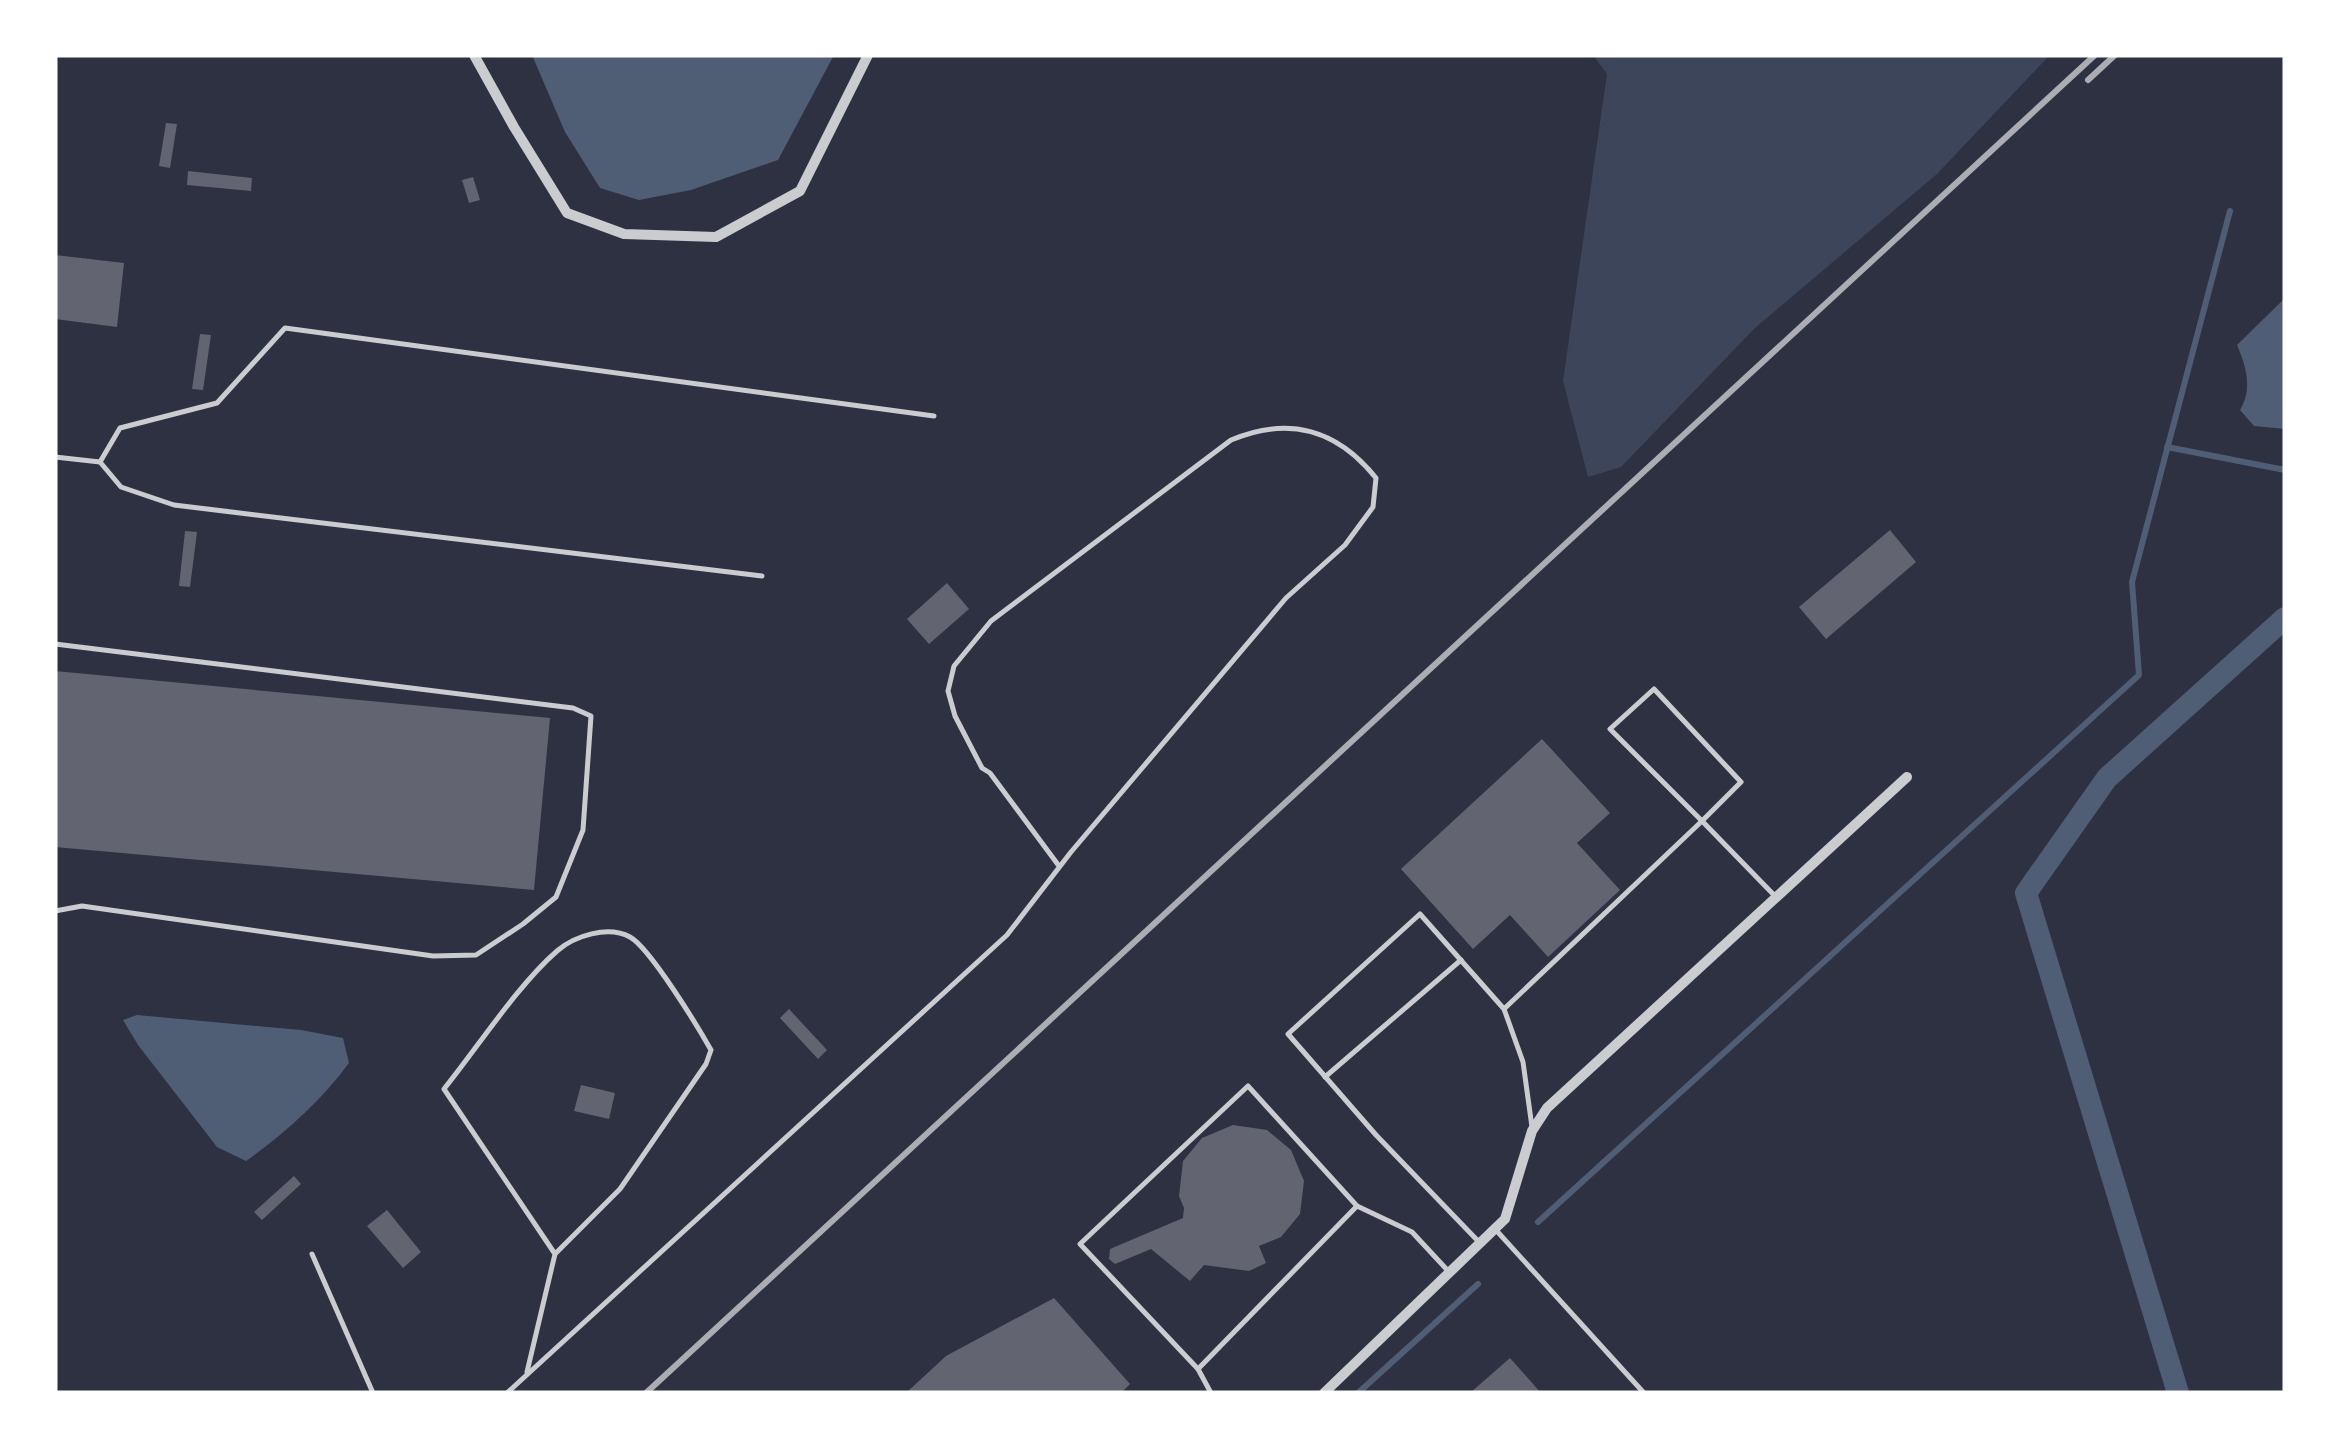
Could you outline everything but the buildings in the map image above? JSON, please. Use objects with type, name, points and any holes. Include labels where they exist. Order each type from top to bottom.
[{"type":"street","points":[[474,55],[568,213],[624,234],[716,237],[800,191],[868,55]]},
{"type":"street","points":[[1324,1393],[1505,1219],[1532,1131],[1547,1108],[1907,777]]},
{"type":"lane","points":[[100,462],[120,428],[217,403],[284,328],[934,416]]},
{"type":"lane","points":[[508,1393],[1008,935],[1059,866],[1286,598],[1345,545],[1373,507],[1376,478],[1357,454],[1302,427],[1254,430],[1231,440],[991,622],[954,666],[948,691],[955,716],[982,768],[1059,866]]},
{"type":"lane","points":[[55,456],[100,462],[122,488],[174,505],[762,576]]},
{"type":"lane","points":[[55,644],[574,708],[591,716],[583,830],[556,897],[476,955],[433,956],[82,906],[55,911]]},
{"type":"lane","points":[[1504,1009],[1702,821],[1741,782],[1654,689],[1610,730],[1702,821],[1776,898]]},
{"type":"lane","points":[[1480,1244],[1376,1136],[1288,1034],[1420,914],[1504,1009],[1523,1062],[1532,1131]]},
{"type":"lane","points":[[526,1375],[555,1254],[620,1189],[706,1064],[711,1050],[667,981],[630,937],[610,932],[589,933],[560,949],[535,974],[444,1090],[555,1254]]},
{"type":"lane","points":[[1325,1076],[1461,960]]},
{"type":"lane","points":[[1211,1393],[1198,1369],[1080,1244],[1248,1086],[1357,1206],[1412,1232],[1450,1273]]},
{"type":"lane","points":[[1198,1369],[1357,1206]]},
{"type":"lane","points":[[1495,1229],[1644,1393]]},
{"type":"lane","points":[[312,1254],[372,1393]]},
{"type":"shaded area","points":[[532,55],[834,55],[778,160],[691,190],[639,200],[600,188],[565,132]]},
{"type":"shaded area","points":[[1593,55],[2050,55],[1937,174],[1755,328],[1621,467],[1588,477],[1563,381],[1607,74]]},
{"type":"shaded area","points":[[2285,298],[2285,429],[2254,426],[2240,410],[2247,386],[2237,345]]},
{"type":"shaded area","points":[[137,1015],[301,1030],[343,1038],[349,1063],[302,1116],[246,1161],[217,1147],[138,1045],[123,1020]]},
{"type":"waterway","points":[[1538,1222],[2139,675],[2132,582],[2230,211]]},
{"type":"waterway","points":[[2167,447],[2285,470]]},
{"type":"waterway","points":[[2178,1393],[2026,893],[2107,778],[2285,618]]},
{"type":"waterway","points":[[1358,1393],[1478,1284]]},
{"type":"railway","points":[[646,1393],[2095,55]]},
{"type":"railway","points":[[2088,80],[2115,55]]}]
